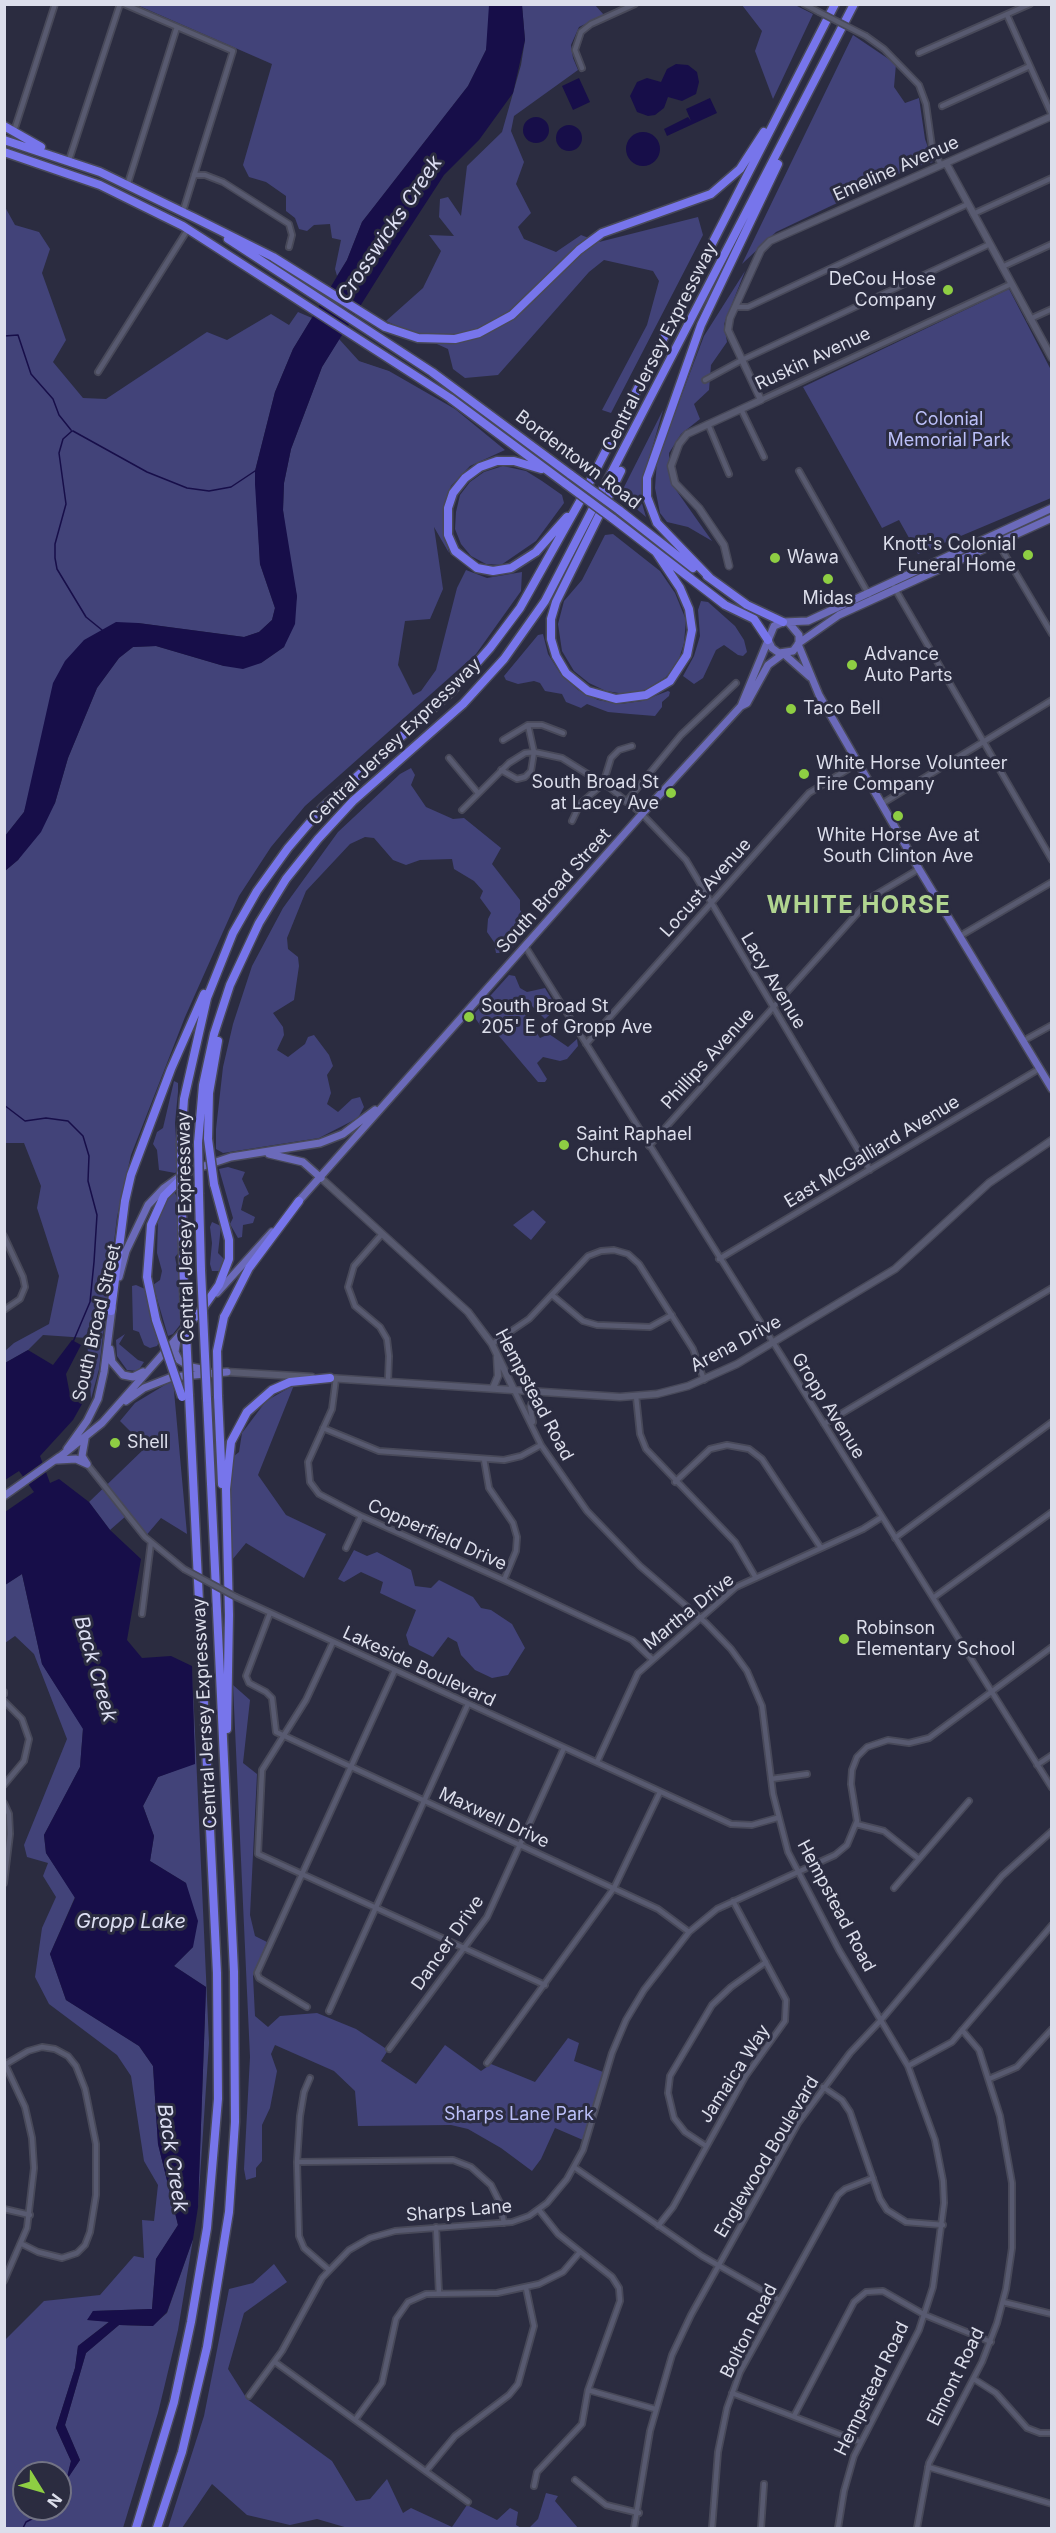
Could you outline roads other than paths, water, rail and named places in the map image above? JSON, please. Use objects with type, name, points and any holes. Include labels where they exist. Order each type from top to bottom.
[{"type":"highway","name":"Central Jersey Expressway","points":[[157,2529],[182,2452],[200,2380],[220,2275],[229,2212],[236,2045],[201,1270],[198,1143],[208,1059],[221,1010],[238,965],[272,901],[318,838],[353,801],[463,704],[522,635],[566,566],[854,4]]},
{"type":"highway","name":"Central Jersey Expressway","points":[[136,2529],[174,2402],[191,2322],[207,2229],[216,2142],[218,2004],[195,1475],[185,1396],[180,1143],[184,1099],[194,1047],[216,972],[233,933],[257,891],[288,848],[335,795],[438,704],[490,648],[536,584],[834,6]]},
{"type":"highway","points":[[4,140],[54,154],[128,183],[313,280],[394,331],[430,340],[467,337],[502,322],[579,250],[602,233],[623,223],[700,200],[723,186],[748,159],[805,62]]},
{"type":"highway","points":[[710,578],[657,523],[647,497],[647,477],[702,325],[766,193],[807,96]]},
{"type":"highway","points":[[4,126],[54,154]]},
{"type":"highway","name":"Bordentown Road","points":[[4,152],[100,184],[188,229],[298,299],[450,398],[725,605],[754,619],[768,640]]},
{"type":"highway","name":"Bordentown Road","points":[[193,217],[440,377],[747,605],[785,622]]},
{"type":"highway","points":[[656,552],[680,588],[689,609],[692,630],[687,655],[670,681],[646,695],[616,699],[588,691],[566,673],[556,656],[550,628],[553,610],[668,367]]},
{"type":"highway","points":[[549,472],[527,464],[505,460],[480,467],[465,478],[453,493],[447,517],[448,534],[458,555],[470,565],[485,570],[511,568],[536,552],[579,503]]},
{"type":"highway","points":[[196,1316],[219,1285],[229,1259],[229,1240],[214,1184],[208,1139],[209,1093],[238,965]]},
{"type":"highway","points":[[111,1311],[125,1201],[133,1168],[171,1069],[216,972]]},
{"type":"highway","points":[[185,1396],[156,1320],[147,1277],[151,1225],[164,1196],[189,1171]]},
{"type":"highway","points":[[224,1756],[229,1670],[226,1535],[217,1351],[224,1317],[249,1268],[299,1201]]},
{"type":"highway","points":[[226,1535],[229,1452],[241,1421],[255,1404],[281,1386],[290,1382],[333,1378]]},
{"type":"main road","points":[[1052,508],[808,621],[785,622],[770,630],[768,640],[772,648],[784,654],[810,677],[919,869],[1052,1089]]},
{"type":"main road","points":[[784,654],[793,651],[799,644],[839,615],[1052,518]]},
{"type":"main road","points":[[785,622],[798,630],[799,644],[811,673],[810,677]]},
{"type":"main road","name":"South Broad Street","points":[[4,1496],[85,1439],[102,1423],[321,1178],[390,1096],[741,706],[768,640]]},
{"type":"main road","name":"South Broad Street","points":[[741,706],[747,703],[768,665],[784,654]]},
{"type":"main road","name":"South Broad Street","points":[[54,1462],[79,1434],[98,1399],[104,1372],[111,1311],[123,1259],[142,1215],[164,1188],[189,1171],[231,1157],[309,1146],[331,1139],[352,1128],[390,1096]]},
{"type":"main road","points":[[257,1152],[294,1158],[312,1168],[321,1178]]},
{"type":"main road","points":[[184,1330],[175,1347],[179,1360],[202,1370],[227,1372]]},
{"type":"main road","points":[[109,1332],[110,1355],[120,1373],[133,1377],[152,1366]]},
{"type":"main road","points":[[102,1423],[133,1395],[154,1383],[180,1375],[227,1372]]},
{"type":"main road","points":[[85,1439],[82,1456],[87,1464]]},
{"type":"main road","points":[[54,1462],[76,1460],[87,1464]]},
{"type":"street","points":[[14,131],[55,4]]},
{"type":"street","points":[[69,160],[120,4]]},
{"type":"street","points":[[124,4],[233,51],[183,211]]},
{"type":"street","points":[[582,68],[575,50],[581,32],[591,24],[635,4]]},
{"type":"street","points":[[804,4],[866,36],[884,49],[919,86],[926,104],[932,147],[974,214],[1052,358]]},
{"type":"street","points":[[919,53],[1030,4]]},
{"type":"street","points":[[1007,15],[1052,115]]},
{"type":"street","points":[[128,183],[177,27]]},
{"type":"street","points":[[942,106],[1030,66]]},
{"type":"street","name":"Emeline Avenue","points":[[735,307],[758,255],[770,241],[1052,115]]},
{"type":"street","points":[[194,175],[220,180],[277,215],[292,230],[289,247]]},
{"type":"street","points":[[974,214],[1052,178]]},
{"type":"street","points":[[761,400],[728,330],[735,307],[748,307],[968,204]]},
{"type":"street","points":[[98,372],[188,229]]},
{"type":"street","points":[[705,380],[742,360],[990,244]]},
{"type":"street","points":[[1002,267],[1052,244]]},
{"type":"street","name":"Ruskin Avenue","points":[[729,566],[724,545],[672,478],[671,466],[676,448],[682,439],[693,431],[1011,284]]},
{"type":"street","points":[[1030,319],[1052,309]]},
{"type":"street","points":[[741,409],[764,457]]},
{"type":"street","points":[[708,424],[729,474]]},
{"type":"street","points":[[799,471],[871,600]]},
{"type":"street","points":[[998,543],[1052,634]]},
{"type":"street","points":[[891,582],[1052,860]]},
{"type":"street","points":[[627,802],[673,743],[736,683]]},
{"type":"street","points":[[883,803],[1052,700]]},
{"type":"street","points":[[501,770],[513,778],[525,777],[532,768],[534,752],[528,725]]},
{"type":"street","points":[[503,740],[528,725],[542,725],[563,733]]},
{"type":"street","points":[[572,821],[580,804],[603,784],[611,758],[619,750],[632,746]]},
{"type":"street","points":[[462,810],[517,757],[534,752]]},
{"type":"street","name":"Lacy Avenue","points":[[534,752],[561,758],[603,784],[642,814],[679,850],[870,1170]]},
{"type":"street","points":[[449,758],[478,793]]},
{"type":"street","name":"Locust Avenue","points":[[586,1044],[809,793],[858,763]]},
{"type":"street","name":"Phillips Avenue","points":[[649,1146],[872,897],[919,869]]},
{"type":"street","points":[[960,936],[1052,882]]},
{"type":"street","name":"Gropp Avenue","points":[[525,946],[1052,1788]]},
{"type":"street","points":[[1023,1041],[1052,1025]]},
{"type":"street","name":"East McGalliard Avenue","points":[[719,1259],[1039,1069]]},
{"type":"street","name":"Arena Drive","points":[[227,1372],[542,1392],[636,1396],[670,1391],[704,1380],[772,1343],[895,1269],[989,1183],[1052,1140]]},
{"type":"street","name":"Hempstead Road","points":[[321,1178],[462,1306],[492,1344],[541,1445],[571,1489],[605,1532],[731,1649],[753,1682],[765,1723],[777,1818],[797,1871],[839,1950],[908,2066],[925,2107],[940,2159],[943,2181],[943,2224],[935,2278],[925,2315],[911,2346],[860,2442],[844,2491],[838,2529]]},
{"type":"street","points":[[382,1234],[354,1266],[348,1287],[356,1306],[380,1328],[387,1339],[388,1381]]},
{"type":"street","points":[[4,1236],[23,1276],[25,1287],[20,1299],[4,1310]]},
{"type":"street","points":[[492,1344],[529,1319],[588,1256],[601,1251],[614,1250],[628,1254],[639,1264],[693,1349],[704,1380]]},
{"type":"street","points":[[824,1424],[1052,1288]]},
{"type":"street","points":[[552,1295],[584,1321],[597,1325],[650,1326],[672,1316]]},
{"type":"street","points":[[493,1388],[498,1376],[497,1353]]},
{"type":"street","name":"Copperfield Drive","points":[[333,1378],[332,1409],[308,1462],[310,1482],[325,1498],[632,1640],[652,1659]]},
{"type":"street","points":[[534,1428],[530,1407],[534,1397],[542,1392]]},
{"type":"street","points":[[636,1396],[642,1442],[650,1455],[735,1542],[756,1578]]},
{"type":"street","points":[[895,1538],[1052,1422]]},
{"type":"street","points":[[322,1428],[379,1451],[484,1459],[513,1458],[541,1445]]},
{"type":"street","points":[[675,1482],[710,1449],[727,1445],[749,1449],[762,1459],[821,1548]]},
{"type":"street","points":[[484,1459],[489,1488],[513,1523],[517,1537],[516,1551],[504,1580]]},
{"type":"street","name":"Lakeside Boulevard","points":[[87,1464],[151,1542],[184,1569],[236,1597],[736,1825],[752,1825],[777,1818]]},
{"type":"street","points":[[933,1598],[1052,1512]]},
{"type":"street","points":[[346,1548],[361,1516]]},
{"type":"street","name":"Martha Drive","points":[[597,1762],[634,1679],[652,1659],[736,1587],[882,1517]]},
{"type":"street","points":[[142,1614],[151,1542]]},
{"type":"street","points":[[270,1613],[246,1676],[249,1683],[269,1694],[275,1728],[284,1737]]},
{"type":"street","points":[[333,1642],[306,1700],[284,1737],[271,1752],[262,1770],[256,1850],[260,1856],[544,1985]]},
{"type":"street","points":[[919,1859],[884,1831],[856,1824],[851,1777],[854,1763],[862,1752],[880,1741],[909,1743],[923,1740],[1052,1647]]},
{"type":"street","points":[[307,2007],[257,1976],[394,1671]]},
{"type":"street","points":[[4,1701],[22,1719],[29,1739],[24,1761],[4,1785]]},
{"type":"street","points":[[329,2011],[468,1704]]},
{"type":"street","name":"Maxwell Drive","points":[[284,1737],[666,1913],[689,1932]]},
{"type":"street","name":"Dancer Drive","points":[[389,2049],[490,1911],[564,1748]]},
{"type":"street","points":[[1037,1765],[1052,1755]]},
{"type":"street","points":[[771,1779],[807,1774]]},
{"type":"street","points":[[487,2063],[614,1888],[660,1792]]},
{"type":"street","points":[[894,1888],[969,1801]]},
{"type":"street","points":[[4,1803],[9,1814],[10,1834],[4,1882]]},
{"type":"street","name":"Sharps Lane","points":[[249,2396],[275,2362],[328,2269],[349,2250],[370,2238],[395,2231],[520,2220],[539,2210],[554,2196],[574,2167],[592,2124],[612,2053],[626,2020],[644,1990],[689,1932],[705,1917],[733,1901],[842,1850],[851,1838],[856,1824]]},
{"type":"street","name":"Englewood Boulevard","points":[[634,2529],[639,2513],[645,2459],[655,2409],[681,2334],[786,2144],[823,2086],[1002,1876],[1052,1831]]},
{"type":"street","name":"Jamaica Way","points":[[658,2226],[673,2207],[756,2060],[785,2020],[786,2000],[733,1901]]},
{"type":"street","points":[[908,2066],[945,2047],[1052,1925]]},
{"type":"street","points":[[706,2146],[685,2132],[674,2118],[669,2102],[670,2076],[712,2006],[731,1987],[766,1962]]},
{"type":"street","points":[[988,2079],[1017,2067],[1052,2029]]},
{"type":"street","name":"Elmont Road","points":[[917,2529],[928,2467],[991,2342],[1003,2302],[1011,2257],[1013,2206],[1005,2136],[977,2046],[962,2030]]},
{"type":"street","points":[[4,2281],[22,2244],[30,2215],[34,2183],[32,2138],[20,2093],[5,2063],[27,2051],[42,2047],[55,2049],[68,2056],[76,2066],[85,2089],[96,2144],[96,2195],[90,2232],[85,2245],[77,2253],[62,2258],[38,2252],[22,2244]]},
{"type":"street","points":[[310,2078],[302,2104],[297,2162],[300,2241],[308,2252],[328,2269]]},
{"type":"street","points":[[823,2086],[842,2100],[850,2112],[883,2204],[893,2215],[914,2224],[943,2224]]},
{"type":"street","points":[[297,2162],[453,2160],[471,2167],[491,2185],[500,2202],[504,2223]]},
{"type":"street","points":[[574,2167],[718,2265],[779,2300]]},
{"type":"street","name":"Bolton Road","points":[[712,2529],[718,2452],[732,2393],[750,2352],[838,2195],[845,2188],[873,2178]]},
{"type":"street","points":[[4,2209],[30,2215]]},
{"type":"street","points":[[534,2486],[537,2472],[582,2424],[588,2390],[619,2307],[620,2294],[612,2277],[558,2234],[539,2210]]},
{"type":"street","points":[[436,2227],[439,2294]]},
{"type":"street","points":[[355,2420],[382,2383],[399,2312],[414,2298],[439,2294],[497,2293],[526,2288],[557,2277],[580,2252]]},
{"type":"street","points":[[426,2471],[455,2436],[509,2395],[518,2384],[534,2326],[526,2288]]},
{"type":"street","points":[[794,2416],[854,2302],[861,2295],[872,2291],[884,2292],[925,2315],[991,2342]]},
{"type":"street","points":[[1003,2302],[1052,2314]]},
{"type":"street","points":[[275,2362],[468,2502]]},
{"type":"street","points":[[974,2379],[996,2393],[1027,2428],[1040,2433],[1052,2433]]},
{"type":"street","points":[[588,2390],[655,2409]]},
{"type":"street","points":[[732,2393],[860,2442]]},
{"type":"street","points":[[928,2467],[1052,2504]]},
{"type":"street","points":[[575,2480],[606,2505],[639,2513]]},
{"type":"street","points":[[761,2529],[764,2484]]},
{"type":"water","points":[[489,5],[522,5],[525,40],[513,93],[479,140],[444,175],[322,367],[291,449],[284,483],[283,510],[297,596],[295,624],[284,647],[261,663],[243,669],[224,666],[156,646],[133,647],[119,658],[97,688],[68,758],[55,803],[41,832],[18,860],[5,871],[5,836],[24,812],[53,683],[65,661],[84,640],[116,622],[244,637],[259,632],[272,620],[275,608],[260,564],[255,471],[275,392],[293,349],[347,260],[362,222],[468,86],[486,50]]},
{"type":"water","points":[[676,64],[688,65],[697,72],[699,82],[696,94],[682,101],[668,97],[664,108],[655,115],[648,116],[637,112],[630,96],[637,82],[647,78],[661,82],[667,69]]},
{"type":"water","points":[[579,78],[590,102],[573,110],[562,86]]},
{"type":"water","points":[[710,98],[717,113],[667,136],[664,129],[688,117],[691,121],[686,109]]},
{"type":"water","points":[[536,117],[545,121],[549,130],[545,139],[536,143],[527,139],[523,130],[527,121]]},
{"type":"water","points":[[569,125],[578,129],[582,138],[578,147],[569,151],[560,147],[556,138],[560,129]]},
{"type":"water","points":[[643,132],[655,137],[660,149],[655,161],[643,166],[631,161],[626,149],[631,137]]},
{"type":"water","name":"Gropp Lake","points":[[72,1340],[81,1345],[66,1374],[70,1395],[82,1404],[73,1420],[40,1456],[50,1483],[59,1479],[89,1502],[110,1530],[141,1559],[127,1640],[142,1658],[171,1656],[192,1666],[195,1764],[158,1777],[143,1806],[154,1836],[150,1861],[186,1883],[198,1921],[193,1947],[174,1966],[206,1987],[198,2207],[193,2239],[167,2312],[153,2326],[119,2325],[86,2353],[65,2425],[80,2460],[72,2472],[72,2461],[56,2428],[75,2368],[78,2346],[109,2322],[87,2320],[93,2311],[152,2309],[156,2259],[178,2225],[158,2144],[153,2066],[139,2046],[66,2000],[50,1954],[75,1898],[46,1853],[44,1835],[80,1767],[83,1729],[42,1664],[22,1574],[5,1585],[5,1512],[34,1492],[19,1471],[5,1480],[5,1363],[28,1350],[53,1365]]},
{"type":"waterway","points":[[4,336],[18,335],[31,374],[53,399],[59,415],[71,430]]},
{"type":"waterway","name":"Crosswicks Creek","points":[[72,431],[63,439],[59,453],[66,504],[55,544],[55,558],[57,569],[86,617],[102,630]]},
{"type":"waterway","name":"Crosswicks Creek","points":[[73,431],[147,472],[187,488],[209,491],[231,487],[255,471]]},
{"type":"waterway","name":"Back Creek","points":[[4,1105],[25,1121],[46,1118],[68,1121],[83,1136],[89,1156],[88,1181],[97,1215],[94,1262],[90,1302],[73,1342]]},
{"type":"waterway","name":"Back Creek","points":[[23,2528],[28,2521]]},
{"type":"place","name":"DeCou Hose Company","points":[[948,290]]},
{"type":"place","name":"Knott's Colonial Funeral Home","points":[[1028,555]]},
{"type":"place","name":"Wawa","points":[[775,558]]},
{"type":"place","name":"Midas","points":[[828,579]]},
{"type":"place","name":"Advance Auto Parts","points":[[852,665]]},
{"type":"place","name":"Taco Bell","points":[[791,709]]},
{"type":"place","name":"White Horse Volunteer Fire Company","points":[[804,774]]},
{"type":"place","name":"South Broad St at Lacey Ave","points":[[671,793]]},
{"type":"place","name":"White Horse Ave at South Clinton Ave","points":[[898,816]]},
{"type":"place","name":"South Broad St 205' E of Gropp Ave","points":[[469,1017]]},
{"type":"place","name":"Saint Raphael Church","points":[[564,1145]]},
{"type":"place","name":"Shell","points":[[115,1443]]},
{"type":"place","name":"Robinson Elementary School","points":[[844,1639]]},
{"type":"district","name":"WHITE HORSE","points":[[859,906]]},
{"type":"park label","name":"Colonial Memorial Park","points":[[949,430]]},
{"type":"park label","name":"Sharps Lane Park","points":[[519,2115]]}]
